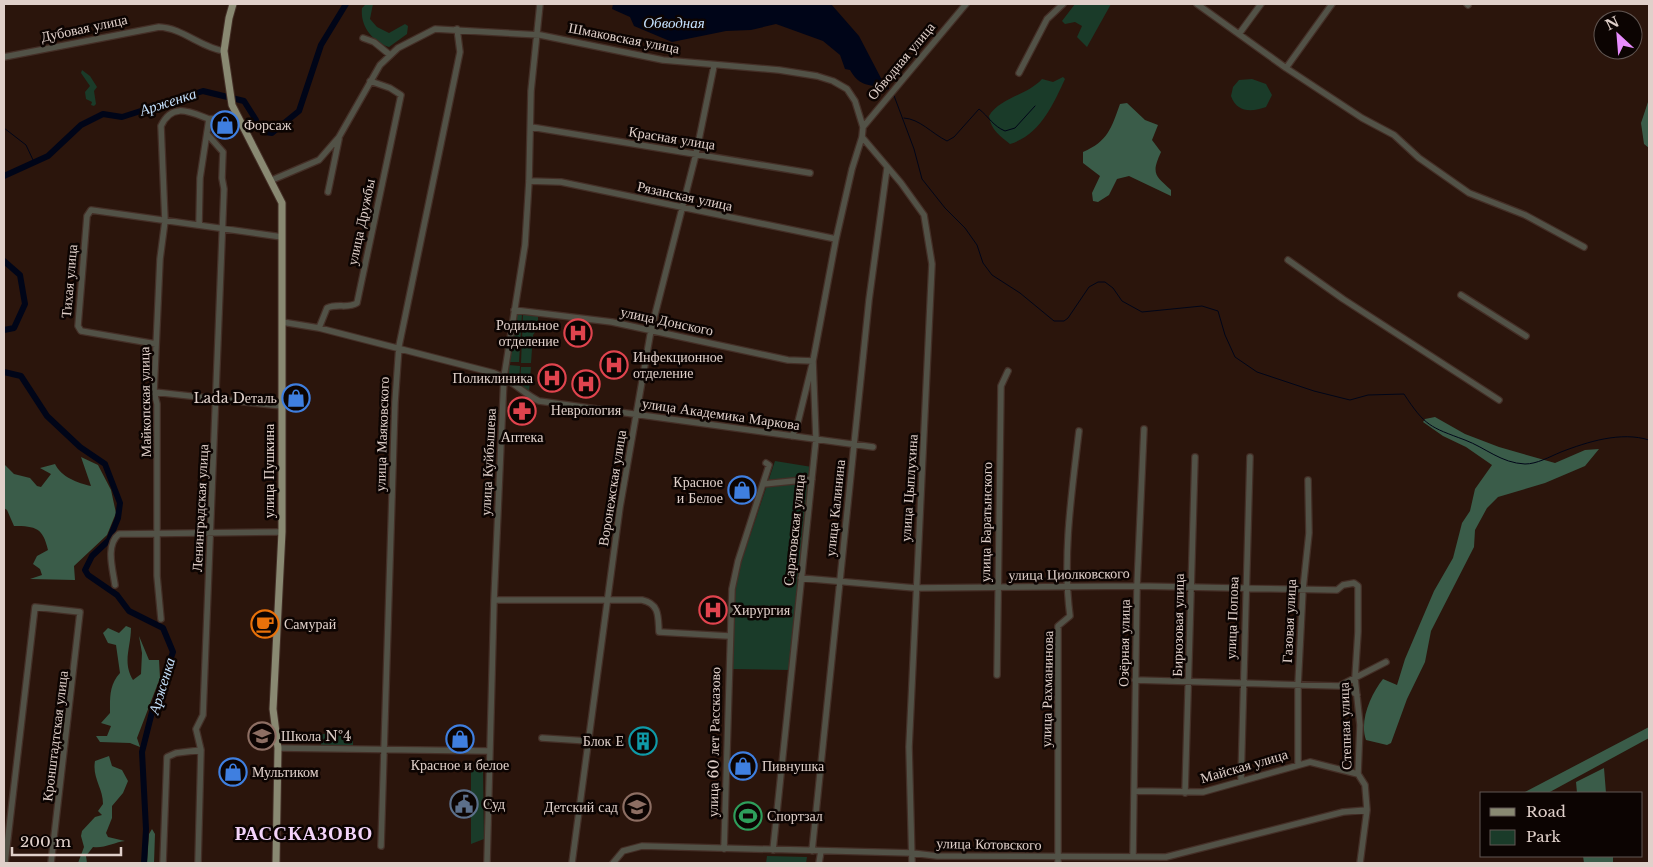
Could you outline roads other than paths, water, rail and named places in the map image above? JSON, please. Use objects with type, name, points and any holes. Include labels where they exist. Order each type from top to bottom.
[{"type":"main road","name":"улица Пушкина","points":[[233,4],[224,51],[232,105],[272,180],[282,203],[282,532],[273,709],[278,748],[276,863]]},
{"type":"street","name":"улица Куйбышева","points":[[487,863],[494,600],[504,377],[525,245],[530,181],[531,91],[540,4]]},
{"type":"street","name":"Обводная улица","points":[[863,127],[966,4]]},
{"type":"street","points":[[1018,73],[1047,19],[1063,4]]},
{"type":"street","points":[[1197,4],[1286,68],[1362,118],[1394,135],[1419,158],[1469,192],[1525,216],[1584,247]]},
{"type":"street","points":[[1239,34],[1261,4]]},
{"type":"street","points":[[1286,68],[1332,4]]},
{"type":"street","name":"Дубовая улица","points":[[4,57],[159,27],[170,27],[198,42],[224,51]]},
{"type":"street","name":"Шмаковская улица","points":[[272,180],[319,160],[339,136],[380,65],[390,55],[419,36],[435,29],[537,34],[663,60],[714,66],[779,70],[817,76],[833,81],[847,89],[855,101],[863,127]]},
{"type":"street","name":"улица Маяковского","points":[[381,846],[394,411],[399,348],[453,95],[460,52],[457,29]]},
{"type":"street","points":[[363,38],[374,42],[390,55]]},
{"type":"street","name":"Воронежская улица","points":[[572,863],[620,507],[651,330],[696,154],[714,66]]},
{"type":"street","name":"улица Дружбы","points":[[319,328],[327,308],[334,304],[352,306],[357,303],[401,95],[390,88],[370,81]]},
{"type":"street","name":"Майкопская улица","points":[[161,619],[157,576],[157,404],[154,392],[160,259],[165,221],[160,126],[165,116],[174,112],[191,111],[209,119]]},
{"type":"street","points":[[199,225],[200,178],[209,119],[237,117]]},
{"type":"street","name":"Красная улица","points":[[531,127],[810,173]]},
{"type":"street","points":[[862,137],[863,127]]},
{"type":"street","name":"Ленинградская улица","points":[[198,863],[201,750],[196,729],[203,715],[223,229],[223,152],[208,135]]},
{"type":"street","name":"Шмаковская улица","points":[[328,192],[339,136]]},
{"type":"street","name":"улица Цыплухина","points":[[862,137],[886,168],[901,183],[924,215],[928,227],[932,264],[925,442],[915,588],[909,747],[912,863]]},
{"type":"street","name":"Саратовская улица","points":[[792,436],[797,426],[813,361],[836,240],[854,161],[862,137]]},
{"type":"street","points":[[319,160],[335,162]]},
{"type":"street","name":"улица Калинина","points":[[812,850],[854,445],[886,168]]},
{"type":"street","name":"Рязанская улица","points":[[530,181],[561,182],[836,240]]},
{"type":"street","name":"Тихая улица","points":[[156,344],[82,331],[78,326],[87,216],[91,210],[165,221]]},
{"type":"street","points":[[165,221],[282,237]]},
{"type":"street","points":[[1288,260],[1343,299],[1499,400]]},
{"type":"street","points":[[1461,295],[1526,336]]},
{"type":"street","name":"улица Донского","points":[[514,310],[612,322],[788,360],[813,361]]},
{"type":"street","name":"улица Академика Маркова","points":[[282,322],[319,328],[504,377],[539,401],[873,447]]},
{"type":"street","name":"Саратовская улица","points":[[773,850],[816,439],[813,361]]},
{"type":"street","name":"улица Баратынского","points":[[997,675],[1001,386],[1008,371]]},
{"type":"street","points":[[154,392],[282,406]]},
{"type":"street","name":"Озёрная улица","points":[[1133,858],[1137,586],[1144,429]]},
{"type":"street","name":"улица Рахманинова","points":[[1058,860],[1058,626],[1070,616],[1066,586],[1073,479],[1080,431]]},
{"type":"street","name":"Бирюзовая улица","points":[[1185,793],[1195,457]]},
{"type":"street","name":"улица Попова","points":[[1241,780],[1242,683],[1250,457]]},
{"type":"street","name":"улица 60 лет Рассказово","points":[[724,849],[729,636],[734,573],[764,484],[769,465],[766,463]]},
{"type":"street","points":[[764,484],[812,479]]},
{"type":"street","name":"Газовая улица","points":[[1298,764],[1298,685],[1308,533],[1308,480]]},
{"type":"street","points":[[115,585],[111,550],[115,538],[124,534],[282,532]]},
{"type":"street","name":"улица Циолковского","points":[[801,578],[915,588],[1137,586],[1338,590],[1344,584],[1351,582],[1358,586]]},
{"type":"street","name":"Степная улица","points":[[1358,586],[1355,678],[1360,725],[1358,774],[1365,785],[1367,810],[1360,863]]},
{"type":"street","points":[[494,600],[608,598],[642,600],[651,602],[657,610],[659,632],[729,636]]},
{"type":"street","name":"Кронштадтская улица","points":[[5,863],[35,607],[80,612],[51,863]]},
{"type":"street","points":[[1338,686],[1386,662]]},
{"type":"street","points":[[1135,680],[1338,686],[1347,687],[1357,695]]},
{"type":"street","points":[[542,738],[588,741]]},
{"type":"street","points":[[278,748],[489,751]]},
{"type":"street","points":[[163,863],[167,758],[176,753],[201,750]]},
{"type":"street","name":"Майская улица","points":[[1135,791],[1203,792],[1310,762],[1358,774]]},
{"type":"street","name":"улица Котовского","points":[[613,863],[623,851],[634,846],[912,853],[937,856],[1058,860],[1133,858],[1166,860],[1343,812],[1367,810]]},
{"type":"street","points":[[819,863],[821,851]]},
{"type":"water","name":"Обводная","points":[[613,4],[831,4],[859,36],[883,82],[889,84],[889,89],[885,90],[862,83],[850,70],[845,69],[840,55],[823,41],[776,24],[751,30],[726,31],[672,42],[634,26],[630,17],[612,9]]},
{"type":"waterway","name":"Арженка","points":[[4,176],[48,156],[81,125],[103,114],[122,117],[203,91],[244,101],[256,120],[256,126],[265,132],[272,133],[299,111],[321,45],[346,4]]},
{"type":"waterway","points":[[893,93],[914,149],[922,179],[945,208],[965,228],[977,245],[983,263],[992,275],[1020,293],[1054,321],[1064,321],[1068,318],[1089,287],[1098,282],[1105,282],[1113,288],[1122,301],[1142,312],[1202,306],[1218,311],[1225,335],[1235,357],[1257,372],[1314,391],[1350,400],[1368,395],[1404,394],[1417,413],[1429,424],[1473,443],[1501,458],[1516,463],[1534,463],[1571,448],[1604,439],[1627,437],[1649,440]]},
{"type":"waterway","points":[[904,118],[915,121],[947,141],[954,137],[979,109],[994,124],[1005,131],[1015,128],[1035,106]]},
{"type":"waterway","points":[[4,128],[26,145],[34,162]]},
{"type":"waterway","name":"Арженка","points":[[4,261],[20,275],[25,304],[14,328],[4,330]]},
{"type":"waterway","name":"Арженка","points":[[4,372],[21,376],[47,416],[80,447],[105,464],[120,503],[118,518],[109,540],[92,556],[85,570],[88,575],[117,595],[129,611],[163,628],[173,652],[152,712],[142,752],[146,829],[144,863]]},
{"type":"place","name":"Форсаж","points":[[225,125]]},
{"type":"place","name":"Родильное отделение","points":[[578,333]]},
{"type":"place","name":"Инфекционное отделение","points":[[614,365]]},
{"type":"place","name":"Поликлиника","points":[[552,378]]},
{"type":"place","name":"Неврология","points":[[586,384]]},
{"type":"place","name":"Lada Dеталь","points":[[296,398]]},
{"type":"place","name":"Аптека","points":[[522,411]]},
{"type":"place","name":"Красное и Белое","points":[[742,490]]},
{"type":"place","name":"Хирургия","points":[[713,610]]},
{"type":"place","name":"Самурай","points":[[265,624]]},
{"type":"place","name":"Школа №4","points":[[262,736]]},
{"type":"place","name":"Красное и белое","points":[[460,739]]},
{"type":"place","name":"Блок Е","points":[[643,741]]},
{"type":"place","name":"Пивнушка","points":[[743,766]]},
{"type":"place","name":"Мультиком","points":[[233,772]]},
{"type":"place","name":"Суд","points":[[464,804]]},
{"type":"place","name":"Детский сад","points":[[637,807]]},
{"type":"place","name":"Спортзал","points":[[748,816]]},
{"type":"district","name":"РАССКАЗОВО","points":[[304,833]]}]
